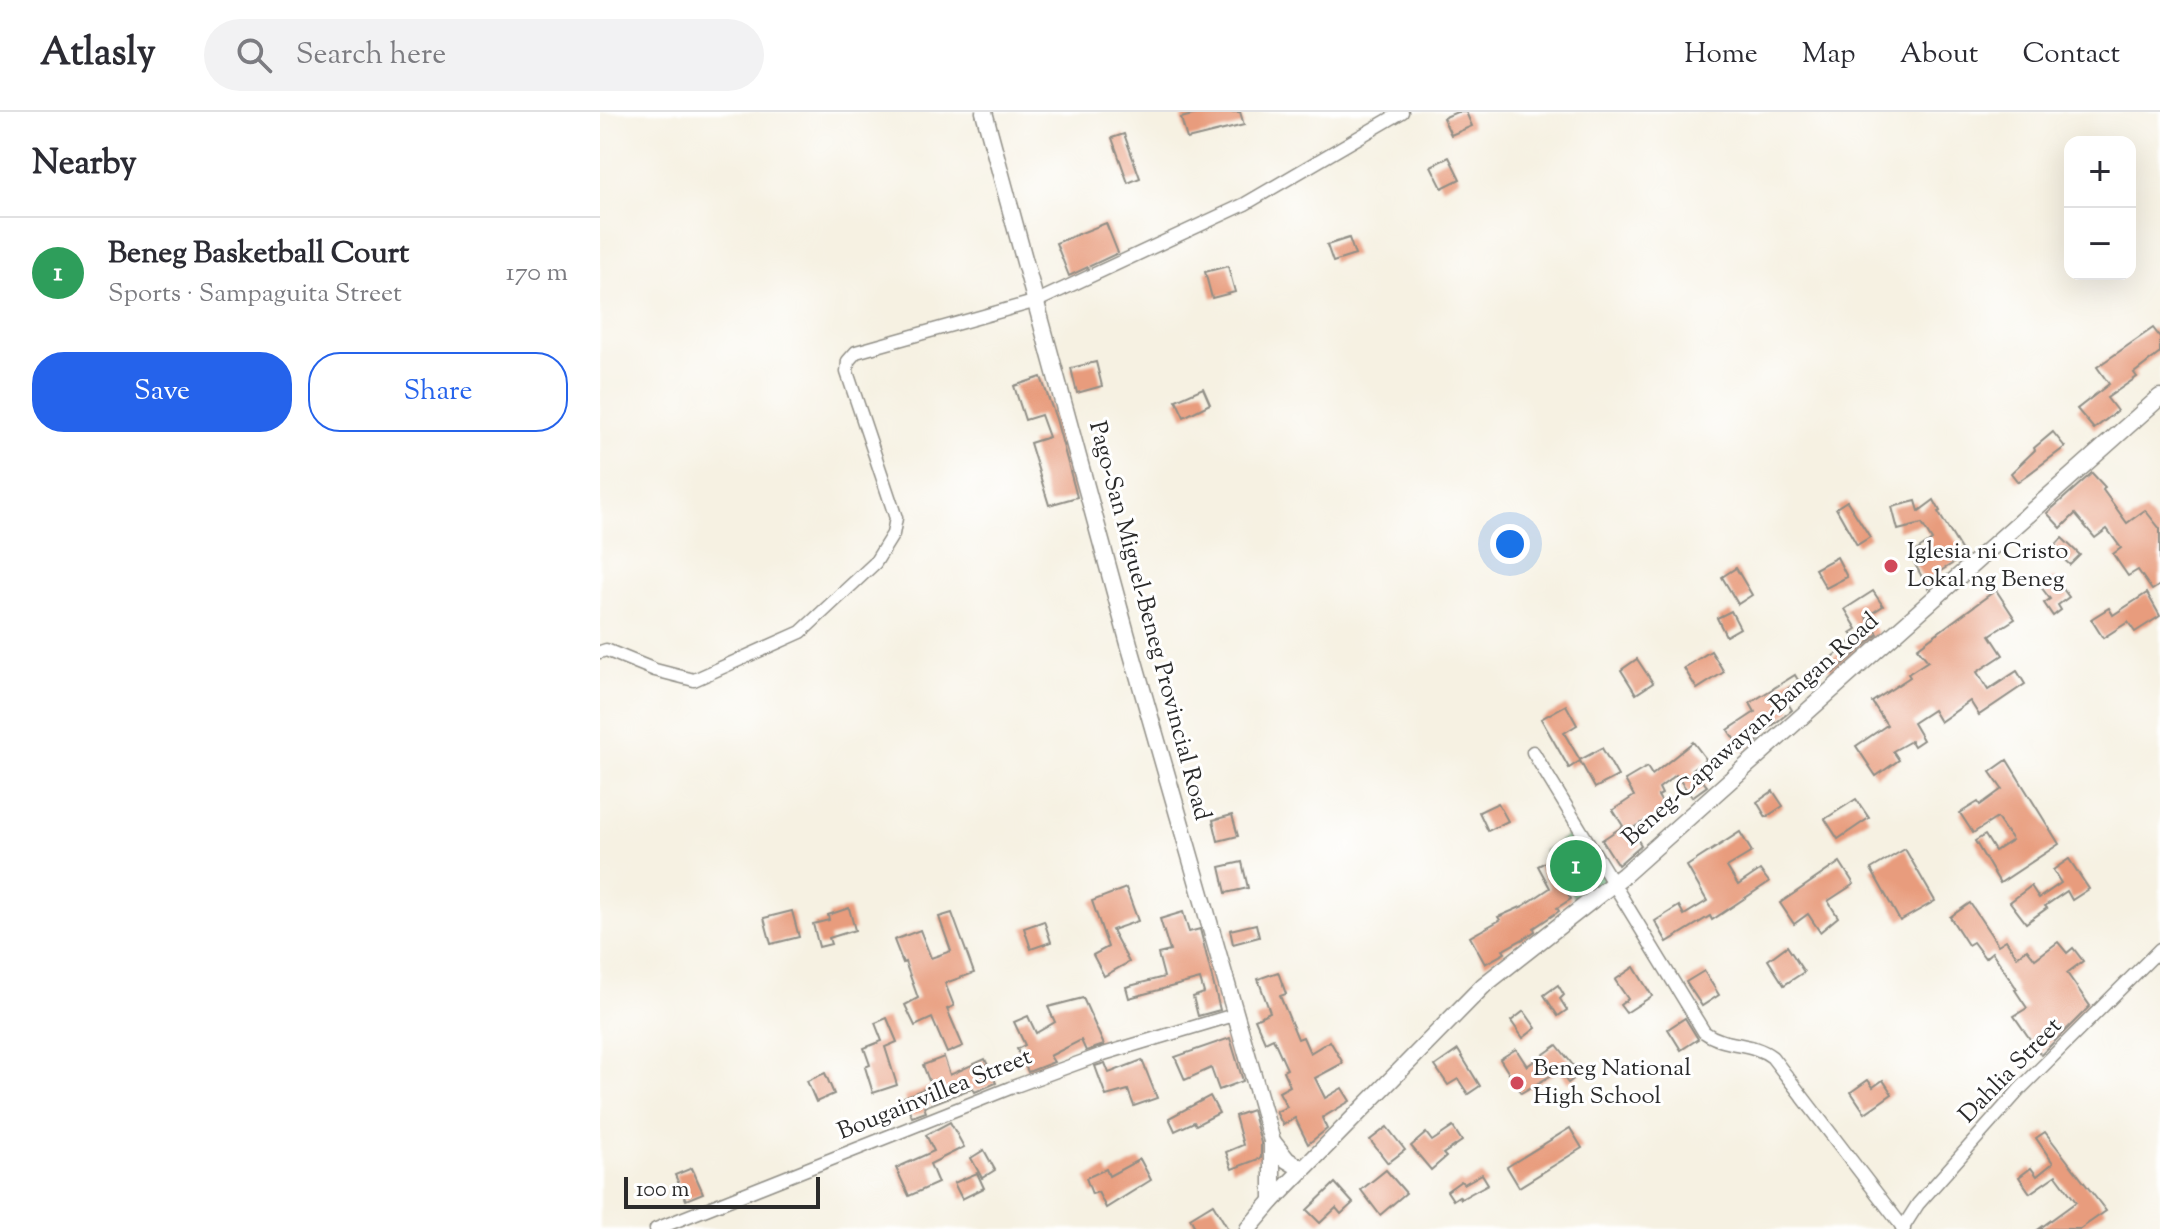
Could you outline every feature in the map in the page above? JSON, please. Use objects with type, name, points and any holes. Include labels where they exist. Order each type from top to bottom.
[{"type":"main road","name":"Pago-San Miguel-Beneg Provincial Road","points":[[984,112],[1133,658],[1272,1141]]},
{"type":"main road","name":"Beneg-Capawayan-Bangan Road","points":[[1248,1229],[1302,1169],[1484,985],[1614,883],[2160,397]]},
{"type":"main road","points":[[1272,1141],[1287,1160],[1302,1169]]},
{"type":"main road","points":[[1272,1141],[1272,1201]]},
{"type":"street","points":[[600,652],[606,650],[655,670],[694,680],[801,632],[875,563],[893,534],[896,518],[847,372],[848,361],[856,352],[1037,301],[1245,204],[1402,112]]},
{"type":"street","points":[[1533,752],[1704,1032],[1716,1041],[1759,1047],[1772,1057],[1903,1229]]},
{"type":"street","name":"Dahlia Street","points":[[1903,1229],[1918,1204],[2028,1080],[2160,949]]},
{"type":"street","name":"Bougainvillea Street","points":[[656,1229],[1010,1088],[1100,1055],[1234,1015]]},
{"type":"green space","points":[[1576,831],[1607,882],[1577,901],[1545,851]]},
{"type":"building","points":[[1204,112],[1240,112],[1244,125],[1187,139],[1181,118]]},
{"type":"building","points":[[1466,112],[1472,126],[1451,135],[1443,118]]},
{"type":"building","points":[[1124,134],[1140,178],[1128,183],[1112,138]]},
{"type":"building","points":[[1449,157],[1460,179],[1442,188],[1431,166]]},
{"type":"building","points":[[1106,223],[1118,253],[1069,276],[1056,243]]},
{"type":"building","points":[[1349,238],[1355,255],[1333,262],[1327,245]]},
{"type":"building","points":[[1228,266],[1235,292],[1212,298],[1205,272]]},
{"type":"building","points":[[2153,328],[2160,337],[2160,353],[2134,373],[2137,377],[2107,398],[2117,411],[2094,429],[2077,409],[2109,384],[2097,367]]},
{"type":"building","points":[[1096,362],[1102,386],[1077,393],[1071,368]]},
{"type":"building","points":[[1041,377],[1077,497],[1049,505],[1030,443],[1049,437],[1041,415],[1025,420],[1014,386]]},
{"type":"building","points":[[1203,388],[1210,404],[1184,417],[1176,400]]},
{"type":"building","points":[[2053,432],[2065,447],[2018,482],[2011,473]]},
{"type":"building","points":[[2092,473],[2105,487],[2103,490],[2127,523],[2145,510],[2160,529],[2160,585],[2152,590],[2138,570],[2128,576],[2113,554],[2121,548],[2107,529],[2095,538],[2075,514],[2061,528],[2047,513]]},
{"type":"building","points":[[1934,500],[1965,556],[1939,572],[1942,577],[1928,588],[1910,555],[1932,540],[1922,524],[1898,530],[1892,507],[1916,501],[1919,511]]},
{"type":"building","points":[[1847,501],[1870,537],[1857,545],[1836,508]]},
{"type":"building","points":[[2062,538],[2080,555],[2070,565],[2052,549]]},
{"type":"building","points":[[1837,557],[1847,577],[1826,588],[1815,569]]},
{"type":"building","points":[[1736,568],[1752,595],[1738,604],[1722,577]]},
{"type":"building","points":[[2054,577],[2069,597],[2058,605],[2061,610],[2053,616],[2044,603],[2050,599],[2041,587]]},
{"type":"building","points":[[1996,590],[2015,619],[1990,635],[2003,655],[1977,672],[1988,690],[2017,671],[2025,684],[1979,715],[1970,701],[1940,722],[1933,710],[1913,723],[1923,740],[1914,746],[1911,741],[1893,751],[1899,760],[1876,776],[1856,746],[1887,725],[1872,702],[1928,661],[1917,648]]},
{"type":"building","points":[[1873,591],[1883,606],[1866,617],[1878,634],[1833,673],[1825,664],[1855,638],[1851,633],[1857,629],[1845,609]]},
{"type":"building","points":[[2147,593],[2160,616],[2135,632],[2128,622],[2103,638],[2091,619],[2109,608],[2113,615]]},
{"type":"building","points":[[1731,611],[1740,628],[1726,636],[1717,618]]},
{"type":"building","points":[[1711,651],[1724,672],[1697,689],[1684,668]]},
{"type":"building","points":[[1637,659],[1653,683],[1636,694],[1621,670]]},
{"type":"building","points":[[1795,675],[1798,680],[1782,694],[1792,710],[1743,752],[1728,730],[1755,712],[1750,703]]},
{"type":"building","points":[[1566,705],[1577,725],[1564,733],[1580,760],[1602,748],[1618,776],[1595,788],[1580,761],[1569,768],[1541,719]]},
{"type":"building","points":[[1693,742],[1706,759],[1693,769],[1707,786],[1692,797],[1676,775],[1659,788],[1662,794],[1658,796],[1666,809],[1631,829],[1641,845],[1618,865],[1602,840],[1623,826],[1613,810],[1634,796],[1625,780],[1647,767],[1652,775]]},
{"type":"building","points":[[2007,760],[2059,844],[2000,883],[1975,841],[1985,835],[1995,851],[2012,840],[1997,818],[1973,833],[1960,813],[1978,802],[1980,805],[2002,789],[1990,772]]},
{"type":"building","points":[[1773,791],[1783,806],[1766,817],[1757,802]]},
{"type":"building","points":[[1856,799],[1869,818],[1838,839],[1825,819]]},
{"type":"building","points":[[1498,803],[1508,821],[1488,831],[1479,812]]},
{"type":"building","points":[[1232,815],[1238,836],[1218,841],[1213,820]]},
{"type":"building","points":[[1740,832],[1752,852],[1727,867],[1738,885],[1760,870],[1769,882],[1712,920],[1710,916],[1667,942],[1655,921],[1679,906],[1684,915],[1707,901],[1687,866]]},
{"type":"building","points":[[1905,849],[1935,901],[1900,921],[1871,869]]},
{"type":"building","points":[[2069,859],[2089,889],[2072,900],[2067,891],[2026,923],[2010,902],[2031,886],[2039,898],[2061,883],[2053,870]]},
{"type":"building","points":[[1549,860],[1571,899],[1534,928],[1535,931],[1485,964],[1470,937],[1500,920],[1498,917],[1523,906],[1550,888],[1538,866]]},
{"type":"building","points":[[1242,862],[1248,888],[1226,893],[1220,867]]},
{"type":"building","points":[[1840,862],[1854,884],[1828,901],[1838,917],[1820,932],[1808,914],[1794,924],[1780,903]]},
{"type":"building","points":[[1126,888],[1138,921],[1112,930],[1129,962],[1104,976],[1093,955],[1108,947],[1092,901]]},
{"type":"building","points":[[1970,903],[1998,945],[2006,940],[2017,957],[2027,949],[2035,959],[2058,942],[2067,953],[2073,948],[2083,961],[2067,973],[2090,1006],[2041,1055],[2014,1016],[2027,1008],[2017,989],[1992,952],[1985,958],[1973,942],[1968,945],[1950,917]]},
{"type":"building","points":[[849,908],[855,930],[829,938],[831,944],[819,947],[813,924],[829,920],[828,915]]},
{"type":"building","points":[[792,911],[799,937],[771,944],[764,918]]},
{"type":"building","points":[[1183,912],[1189,932],[1200,929],[1220,1010],[1198,1016],[1193,997],[1204,993],[1200,979],[1129,998],[1126,987],[1164,977],[1158,954],[1170,951],[1160,919]]},
{"type":"building","points":[[952,913],[974,973],[945,983],[954,1006],[947,1009],[963,1046],[947,1053],[932,1018],[915,1026],[905,1005],[918,998],[894,940],[920,930],[931,958],[951,951],[939,917]]},
{"type":"building","points":[[1044,921],[1051,942],[1031,949],[1024,928]]},
{"type":"building","points":[[1256,924],[1259,937],[1233,944],[1230,930]]},
{"type":"building","points":[[1787,946],[1804,972],[1784,985],[1768,960]]},
{"type":"building","points":[[1634,967],[1652,996],[1626,1013],[1620,1005],[1628,999],[1615,980]]},
{"type":"building","points":[[1704,971],[1719,995],[1702,1006],[1686,982]]},
{"type":"building","points":[[1278,972],[1286,994],[1280,996],[1298,1039],[1303,1037],[1310,1053],[1330,1041],[1343,1063],[1315,1078],[1325,1098],[1342,1088],[1350,1101],[1322,1118],[1327,1129],[1308,1144],[1295,1118],[1283,1125],[1276,1112],[1287,1107],[1279,1092],[1290,1086],[1283,1071],[1287,1069],[1273,1038],[1265,1042],[1255,1019],[1270,1012],[1258,979]]},
{"type":"building","points":[[1558,985],[1564,995],[1560,999],[1567,1010],[1558,1016],[1544,995]]},
{"type":"building","points":[[1083,998],[1104,1045],[1086,1051],[1081,1040],[1050,1056],[1054,1062],[1028,1072],[1017,1049],[1025,1045],[1014,1022],[1028,1016],[1036,1033],[1055,1022],[1048,1007]]},
{"type":"building","points":[[1524,1011],[1536,1028],[1523,1038],[1511,1021]]},
{"type":"building","points":[[887,1018],[897,1042],[885,1047],[897,1085],[873,1093],[865,1067],[870,1065],[864,1048],[882,1041],[875,1023]]},
{"type":"building","points":[[1685,1018],[1698,1039],[1681,1050],[1668,1029]]},
{"type":"building","points":[[1230,1038],[1243,1081],[1219,1090],[1211,1068],[1185,1080],[1175,1057]]},
{"type":"building","points":[[1557,1045],[1580,1074],[1568,1083],[1559,1071],[1521,1093],[1500,1059],[1516,1049],[1527,1066]]},
{"type":"building","points":[[1458,1050],[1480,1086],[1468,1094],[1458,1079],[1448,1085],[1435,1066]]},
{"type":"building","points":[[944,1057],[950,1075],[985,1059],[996,1083],[975,1092],[973,1088],[924,1107],[926,1112],[912,1117],[904,1097],[931,1086],[923,1065]]},
{"type":"building","points":[[1142,1060],[1157,1098],[1134,1106],[1128,1090],[1106,1096],[1095,1066],[1105,1063],[1109,1073]]},
{"type":"building","points":[[825,1073],[834,1094],[816,1102],[807,1081]]},
{"type":"building","points":[[1868,1080],[1873,1087],[1883,1080],[1892,1094],[1865,1113],[1851,1092]]},
{"type":"building","points":[[1210,1096],[1219,1113],[1175,1131],[1169,1118]]},
{"type":"building","points":[[1252,1110],[1261,1143],[1261,1158],[1232,1169],[1226,1152],[1243,1145],[1235,1116]]},
{"type":"building","points":[[950,1122],[964,1147],[930,1164],[938,1183],[909,1196],[896,1168],[934,1151],[926,1135]]},
{"type":"building","points":[[1387,1127],[1405,1150],[1388,1163],[1370,1140]]},
{"type":"building","points":[[1453,1127],[1462,1141],[1443,1154],[1446,1157],[1431,1170],[1411,1146],[1426,1133],[1432,1141]]},
{"type":"building","points":[[1570,1128],[1582,1148],[1519,1187],[1507,1167]]},
{"type":"building","points":[[2045,1132],[2106,1211],[2080,1229],[2039,1229],[2076,1202],[2056,1175],[2030,1193],[2019,1177],[2031,1168],[2037,1176],[2053,1163],[2036,1138]]},
{"type":"building","points":[[984,1150],[995,1170],[982,1178],[971,1158]]},
{"type":"building","points":[[1140,1159],[1151,1180],[1106,1208],[1098,1192],[1092,1194],[1086,1178],[1106,1169],[1109,1176]]},
{"type":"building","points":[[692,1168],[703,1193],[686,1200],[675,1175]]},
{"type":"building","points":[[1386,1170],[1406,1193],[1380,1215],[1361,1190]]},
{"type":"building","points":[[977,1173],[984,1188],[962,1199],[954,1183]]},
{"type":"building","points":[[1482,1174],[1488,1184],[1461,1199],[1459,1196],[1453,1200],[1447,1191],[1461,1181],[1464,1184]]},
{"type":"building","points":[[1335,1183],[1353,1203],[1341,1214],[1336,1208],[1320,1223],[1307,1210]]},
{"type":"building","points":[[1213,1204],[1228,1229],[1196,1229],[1190,1218]]},
{"type":"place","name":"Iglesia ni Cristo Lokal ng Beneg","points":[[1891,566]]},
{"type":"place","name":"Beneg Basketball Court","points":[[1576,866]]},
{"type":"place","name":"Beneg National High School","points":[[1517,1083]]}]
